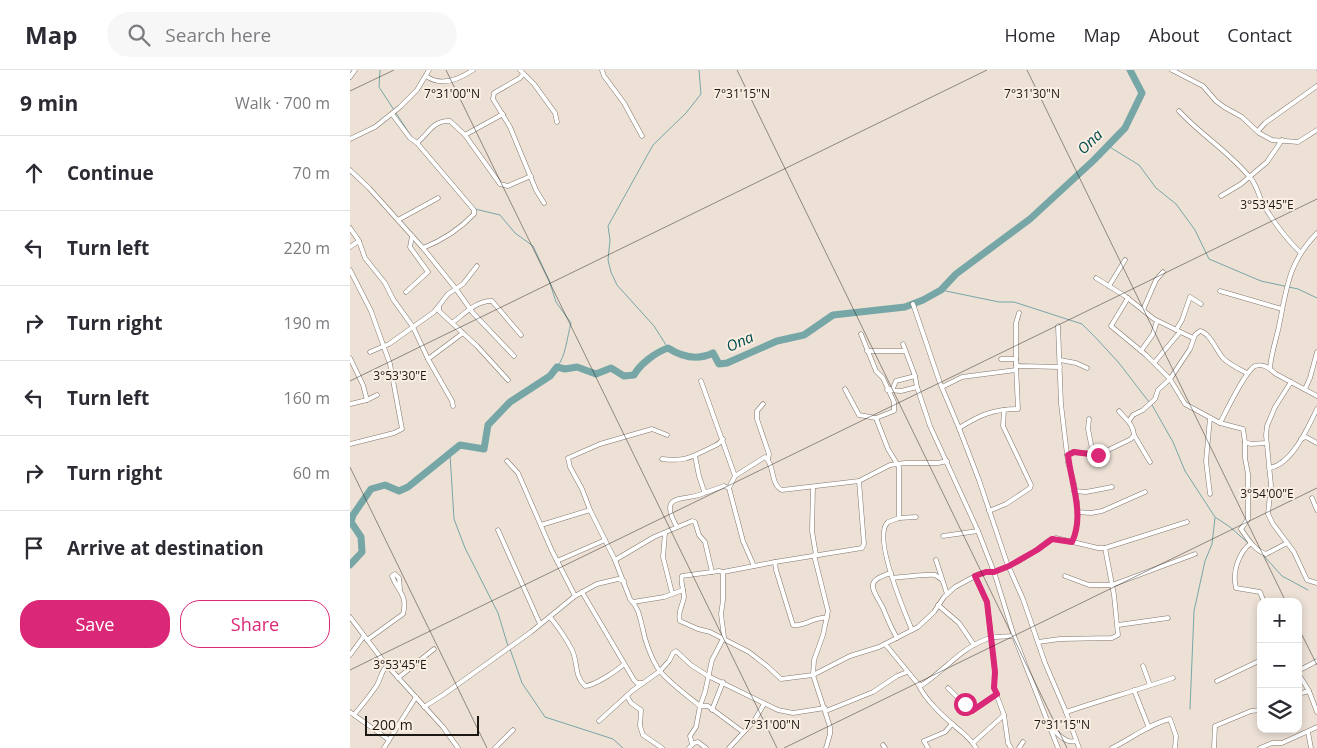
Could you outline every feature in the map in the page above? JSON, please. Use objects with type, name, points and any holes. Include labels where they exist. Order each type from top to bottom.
[{"type":"street","points":[[350,77],[356,70]]},
{"type":"street","points":[[350,139],[375,127],[410,99],[428,70]]},
{"type":"street","points":[[426,76],[431,80],[452,81],[472,70]]},
{"type":"street","points":[[602,70],[604,76],[624,103],[642,136]]},
{"type":"street","points":[[1172,70],[1203,86],[1216,101],[1242,117],[1258,132],[1272,140],[1298,142],[1317,130]]},
{"type":"street","points":[[544,203],[536,190],[510,127],[493,99],[494,93],[520,78],[522,72],[534,84],[555,113],[557,122]]},
{"type":"street","points":[[1258,132],[1265,123],[1317,86]]},
{"type":"street","points":[[1179,111],[1188,121],[1232,156],[1249,177],[1283,233],[1301,253]]},
{"type":"street","points":[[392,114],[410,138],[417,143],[474,210],[474,214],[453,234],[423,248]]},
{"type":"street","points":[[465,136],[502,114]]},
{"type":"street","points":[[417,143],[426,136],[436,123],[442,120],[450,121],[465,136],[500,184],[508,186],[531,176]]},
{"type":"street","points":[[1221,196],[1267,162],[1282,140]]},
{"type":"street","points":[[350,170],[369,188],[423,248],[473,313],[514,356]]},
{"type":"street","points":[[398,220],[438,198]]},
{"type":"street","points":[[350,228],[359,241],[365,258],[385,283],[393,299],[413,327],[453,406]]},
{"type":"street","points":[[1270,368],[1290,273],[1301,253],[1317,233]]},
{"type":"street","points":[[406,292],[428,272],[410,247],[412,236]]},
{"type":"street","points":[[350,247],[359,241]]},
{"type":"street","points":[[1109,286],[1125,260]]},
{"type":"street","points":[[370,352],[384,346],[434,312],[448,294],[463,284],[477,266]]},
{"type":"street","points":[[350,270],[371,311],[390,364],[402,429],[394,433],[350,444]]},
{"type":"street","points":[[1144,310],[1156,280],[1163,272]]},
{"type":"street","points":[[1096,278],[1128,298],[1157,321],[1193,338]]},
{"type":"street","points":[[1220,292],[1282,309]]},
{"type":"street","points":[[1154,363],[1178,331],[1190,297],[1201,304]]},
{"type":"street","points":[[1128,298],[1111,326],[1170,379],[1185,404],[1220,423],[1244,430],[1245,458],[1248,474],[1248,519],[1241,529],[1261,553],[1266,554],[1287,543]]},
{"type":"street","points":[[452,323],[471,308],[486,300],[492,300],[522,335]]},
{"type":"street","points":[[913,304],[1045,663],[1079,748]]},
{"type":"street","points":[[438,307],[439,311],[477,346],[508,380]]},
{"type":"street","points":[[959,428],[978,416],[1018,409],[1016,323],[1019,313]]},
{"type":"street","points":[[1141,351],[1152,334],[1157,321]]},
{"type":"street","points":[[1058,326],[1061,404],[1077,512],[1077,529],[1072,542]]},
{"type":"street","points":[[1128,421],[1133,414],[1141,411],[1156,397],[1158,390],[1170,379],[1190,349],[1193,338],[1197,333],[1204,332],[1221,356],[1247,374]]},
{"type":"street","points":[[428,358],[463,333]]},
{"type":"street","points":[[845,389],[859,415],[876,418],[894,411],[894,402],[882,378],[876,371],[861,334]]},
{"type":"street","points":[[903,344],[930,426],[978,531],[994,572],[1014,636],[1058,748]]},
{"type":"street","points":[[867,352],[905,351]]},
{"type":"street","points":[[1305,389],[1317,352]]},
{"type":"street","points":[[350,358],[363,385],[367,400]]},
{"type":"street","points":[[1001,359],[1016,358]]},
{"type":"street","points":[[1060,360],[1076,363],[1087,368]]},
{"type":"street","points":[[1016,365],[1044,368],[1060,367]]},
{"type":"street","points":[[1220,423],[1247,374],[1254,366],[1270,368],[1276,374],[1317,396]]},
{"type":"street","points":[[942,387],[962,377],[1016,370]]},
{"type":"street","points":[[887,390],[893,388],[896,381],[915,376]]},
{"type":"street","points":[[701,381],[735,476]]},
{"type":"street","points":[[1291,382],[1275,408],[1267,426],[1266,444],[1271,485],[1268,514],[1297,558],[1307,580],[1317,584]]},
{"type":"street","points":[[887,390],[901,391],[917,387]]},
{"type":"street","points":[[350,404],[367,400],[377,394]]},
{"type":"street","points":[[763,404],[757,411],[757,419],[778,488],[782,490],[858,481],[896,464],[938,464],[947,461]]},
{"type":"street","points":[[1269,468],[1283,462],[1296,448],[1317,409]]},
{"type":"street","points":[[989,511],[1006,504],[1029,489],[1031,485],[1003,426],[1004,410]]},
{"type":"street","points":[[1119,411],[1133,429],[1150,462]]},
{"type":"street","points":[[876,418],[888,449],[900,471],[899,518]]},
{"type":"street","points":[[1210,418],[1206,461],[1210,494]]},
{"type":"street","points":[[1089,419],[1088,429],[1093,454]]},
{"type":"street","points":[[667,435],[652,429],[600,444],[568,458],[570,467],[582,488],[590,510],[615,560],[630,598],[639,612],[643,632],[654,661],[660,671],[700,706],[708,706],[742,732]]},
{"type":"street","points":[[1068,455],[1074,452],[1101,454],[1123,444],[1131,439],[1134,434]]},
{"type":"street","points":[[1301,439],[1306,437],[1317,443]]},
{"type":"street","points":[[662,459],[678,460],[695,456],[711,447],[717,446],[723,439]]},
{"type":"street","points":[[1245,442],[1266,444]]},
{"type":"street","points":[[695,456],[701,482],[706,492]]},
{"type":"street","points":[[754,566],[743,541],[729,488],[735,476],[765,457],[768,459]]},
{"type":"street","points":[[507,461],[518,473],[540,525],[575,596]]},
{"type":"street","points":[[858,481],[863,547],[723,572],[682,576],[684,597],[680,620],[698,629],[710,632],[754,656],[781,679],[813,675],[850,656],[885,644],[912,630],[928,618],[955,587],[975,576],[986,572],[994,572],[1009,566],[1052,539],[1105,548],[1187,522]]},
{"type":"street","points":[[677,527],[670,512],[675,500],[681,497],[700,497],[706,492],[724,486],[729,488]]},
{"type":"street","points":[[1074,491],[1094,491],[1112,486]]},
{"type":"street","points":[[814,487],[812,531],[815,555],[828,612],[823,635],[814,660],[813,675],[825,709],[830,734],[826,748]]},
{"type":"street","points":[[1077,512],[1091,513],[1102,511],[1145,492]]},
{"type":"street","points":[[1312,498],[1317,510]]},
{"type":"street","points":[[540,525],[590,510]]},
{"type":"street","points":[[912,630],[886,558],[883,529],[886,523],[899,518],[916,517]]},
{"type":"street","points":[[615,560],[654,537],[688,521],[694,522],[699,535],[705,542],[712,572]]},
{"type":"street","points":[[498,530],[540,624]]},
{"type":"street","points":[[943,536],[978,531]]},
{"type":"street","points":[[665,533],[664,558],[672,593]]},
{"type":"street","points":[[557,561],[605,540]]},
{"type":"street","points":[[1251,543],[1237,562],[1235,584],[1236,588],[1260,592],[1262,598]]},
{"type":"street","points":[[1038,642],[1060,639],[1116,637],[1118,635],[1105,548]]},
{"type":"street","points":[[1065,576],[1090,585],[1112,585],[1195,554]]},
{"type":"street","points":[[936,560],[947,594]]},
{"type":"street","points":[[775,562],[792,625],[797,626],[822,617],[827,618]]},
{"type":"street","points":[[692,744],[690,736],[696,727],[712,660],[723,640],[724,632],[721,614],[723,572]]},
{"type":"street","points":[[891,573],[878,577],[873,584],[873,590],[897,638]]},
{"type":"street","points":[[893,578],[929,574],[936,575],[941,579]]},
{"type":"street","points":[[975,576],[987,602],[995,672],[994,688],[1004,715],[1008,743],[1011,748]]},
{"type":"street","points":[[424,707],[444,695],[550,617],[575,596],[597,584],[618,579],[624,580]]},
{"type":"street","points":[[350,655],[365,638],[403,614],[405,600],[400,589]]},
{"type":"street","points":[[633,602],[664,597],[683,590]]},
{"type":"street","points":[[582,592],[636,683],[643,683]]},
{"type":"street","points":[[938,605],[959,623],[974,645]]},
{"type":"street","points":[[350,617],[387,666],[444,728],[458,748]]},
{"type":"street","points":[[550,617],[572,649],[577,661],[579,678],[586,686],[592,685],[624,664]]},
{"type":"street","points":[[1118,625],[1168,618]]},
{"type":"street","points":[[918,684],[922,685],[928,681],[974,645],[991,638],[1014,636]]},
{"type":"street","points":[[885,644],[918,684],[922,693],[976,748]]},
{"type":"street","points":[[398,678],[434,648]]},
{"type":"street","points":[[599,721],[627,696],[660,671],[676,651],[684,660],[708,676],[764,704],[793,714],[825,709],[866,696],[897,676],[907,672]]},
{"type":"street","points":[[1302,670],[1317,661]]},
{"type":"street","points":[[1217,681],[1257,662]]},
{"type":"street","points":[[387,666],[366,702],[352,714],[388,740]]},
{"type":"street","points":[[1143,666],[1150,685]]},
{"type":"street","points":[[1066,712],[1173,678]]},
{"type":"street","points":[[1302,678],[1310,691],[1317,712]]},
{"type":"street","points":[[712,710],[723,682]]},
{"type":"street","points":[[948,688],[972,711],[997,694]]},
{"type":"street","points":[[1134,690],[1149,728]]},
{"type":"street","points":[[1302,693],[1310,691]]},
{"type":"street","points":[[627,696],[631,703],[641,710],[640,726],[643,735],[662,748]]},
{"type":"street","points":[[384,748],[416,698]]},
{"type":"street","points":[[728,748],[754,721],[764,704]]},
{"type":"street","points":[[1214,748],[1215,726],[1251,711],[1257,710]]},
{"type":"street","points":[[973,743],[1004,715]]},
{"type":"street","points":[[1112,748],[1170,719],[1176,736],[1175,748]]},
{"type":"street","points":[[928,748],[924,741],[945,732],[952,724]]},
{"type":"street","points":[[1049,727],[1069,743],[1076,742]]},
{"type":"street","points":[[1260,748],[1272,743],[1279,744],[1317,727]]},
{"type":"street","points":[[495,748],[513,730]]},
{"type":"street","points":[[1308,732],[1311,748]]},
{"type":"street","points":[[689,748],[692,744],[698,742],[706,748]]},
{"type":"street","points":[[1020,748],[1023,742]]},
{"type":"waterway","points":[[380,70],[379,87],[394,110]]},
{"type":"waterway","points":[[668,348],[654,326],[617,285],[608,260],[610,240],[608,226],[653,145],[686,113],[701,94],[699,70]]},
{"type":"waterway","name":"Ona","points":[[350,565],[362,552],[361,537],[351,522],[353,515],[371,489],[385,485],[399,491],[408,487],[460,445],[484,449],[488,425],[510,402],[550,376],[557,367],[565,369],[577,367],[596,374],[611,368],[624,376],[634,375],[649,359],[658,352],[668,348],[690,357],[701,357],[713,353],[719,364],[727,363],[777,341],[804,335],[833,315],[905,307],[941,290],[956,274],[1030,219],[1094,160],[1125,128],[1142,93],[1130,70]]},
{"type":"waterway","points":[[396,113],[413,139]]},
{"type":"waterway","points":[[1108,146],[1139,165],[1156,188],[1176,204],[1195,230],[1209,259],[1261,281],[1298,289],[1317,298]]},
{"type":"waterway","points":[[426,156],[443,176]]},
{"type":"waterway","points":[[475,209],[500,215],[515,233],[533,246],[549,280],[556,302],[571,323],[564,352],[557,367]]},
{"type":"waterway","points":[[941,290],[999,302],[1014,302],[1082,324],[1119,363],[1149,402]]},
{"type":"waterway","points":[[1152,405],[1173,442],[1185,471],[1215,517],[1248,543]]},
{"type":"waterway","points":[[450,454],[454,519],[465,548],[498,613],[508,646]]},
{"type":"waterway","points":[[1190,709],[1194,611],[1205,561],[1212,544],[1215,518]]},
{"type":"waterway","points":[[1263,555],[1282,576],[1308,590]]},
{"type":"waterway","points":[[510,649],[522,683],[545,717],[613,739],[623,748]]},
{"type":"route","points":[[965,704],[972,711],[997,694],[994,688],[995,672],[987,602],[975,576],[986,572],[994,572],[1009,566],[1037,550],[1048,540],[1056,538],[1072,542],[1077,529],[1076,500],[1068,455],[1074,452],[1098,455]]}]
